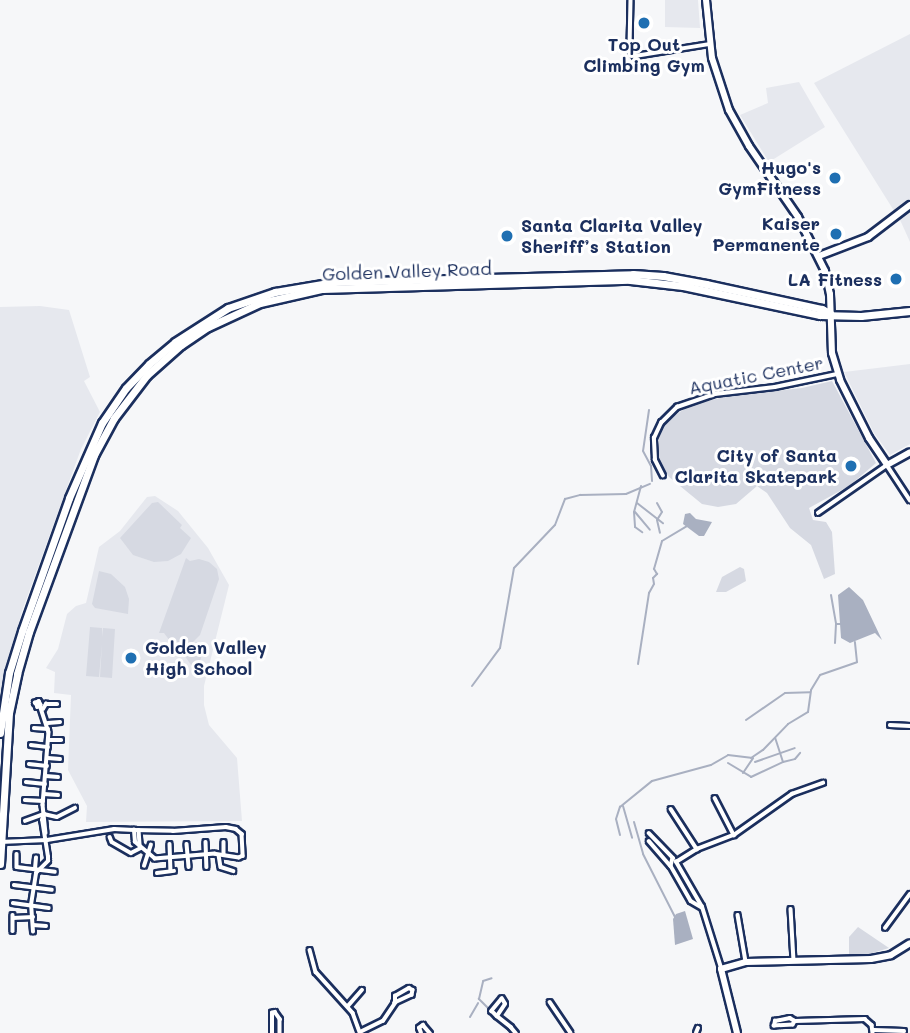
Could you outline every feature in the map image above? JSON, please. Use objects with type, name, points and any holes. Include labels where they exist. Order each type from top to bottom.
[{"type":"main road","name":"Golden Valley Road","points":[[0,733],[9,673],[22,631],[78,475],[102,423],[126,388],[149,364],[185,335],[228,309],[275,292],[334,282],[633,274],[706,284],[822,309],[831,314]]},
{"type":"main road","name":"Golden Valley Road","points":[[0,864],[8,724],[17,674],[29,632],[94,455],[114,418],[144,379],[172,353],[208,327],[260,303],[323,289],[630,280],[683,286],[820,315],[861,316],[910,311]]},
{"type":"street","points":[[631,0],[630,49],[635,56],[709,44]]},
{"type":"street","points":[[706,0],[709,44],[718,80],[735,122],[798,217],[819,256],[829,286],[832,345],[837,374],[869,438],[910,500]]},
{"type":"street","points":[[819,256],[862,241],[910,205]]},
{"type":"street","name":"Aquatic Center","points":[[663,476],[655,460],[654,438],[661,423],[677,407],[715,394],[775,387],[837,374]]},
{"type":"street","points":[[818,513],[910,452]]},
{"type":"street","points":[[33,932],[33,887],[39,867],[47,854],[42,820],[49,740],[41,707],[57,704]]},
{"type":"street","points":[[47,723],[60,722]]},
{"type":"street","points":[[890,724],[910,726]]},
{"type":"street","points":[[34,727],[48,729]]},
{"type":"street","points":[[49,740],[61,740]]},
{"type":"street","points":[[31,745],[48,747]]},
{"type":"street","points":[[48,758],[60,759]]},
{"type":"street","points":[[29,764],[47,766]]},
{"type":"street","points":[[46,776],[58,777]]},
{"type":"street","points":[[26,782],[45,784]]},
{"type":"street","points":[[737,1033],[702,907],[676,862],[697,849],[734,835],[777,802],[823,782]]},
{"type":"street","points":[[44,794],[58,795]]},
{"type":"street","points":[[715,798],[734,835]]},
{"type":"street","points":[[25,800],[43,802]]},
{"type":"street","points":[[25,821],[44,814],[57,817],[75,808]]},
{"type":"street","points":[[671,809],[697,849]]},
{"type":"street","points":[[1,842],[47,841],[114,829],[236,829],[243,837],[243,856],[239,859],[207,854],[171,859],[149,856],[141,848],[136,830]]},
{"type":"street","points":[[649,832],[673,858],[671,866]]},
{"type":"street","points":[[110,837],[112,842],[131,853],[141,848]]},
{"type":"street","points":[[649,841],[671,866],[691,901],[702,907]]},
{"type":"street","points":[[206,842],[207,867]]},
{"type":"street","points":[[224,842],[221,867],[233,872]]},
{"type":"street","points":[[157,873],[173,871],[170,844]]},
{"type":"street","points":[[187,844],[189,867]]},
{"type":"street","points":[[144,866],[151,845]]},
{"type":"street","points":[[18,854],[17,867],[39,867],[55,872]]},
{"type":"street","points":[[36,858],[39,867]]},
{"type":"street","points":[[14,885],[52,890]]},
{"type":"street","points":[[885,928],[910,894]]},
{"type":"street","points":[[13,903],[49,908]]},
{"type":"street","points":[[791,909],[794,961]]},
{"type":"street","points":[[738,915],[746,962]]},
{"type":"street","points":[[13,931],[13,917],[33,917]]},
{"type":"street","points":[[33,925],[46,926]]},
{"type":"street","points":[[721,969],[746,962],[881,958],[910,943]]},
{"type":"street","points":[[310,950],[316,972],[348,1006],[360,1032],[383,1021],[395,1003],[412,995],[413,990],[409,988],[395,996],[395,1003]]},
{"type":"street","points":[[348,1006],[362,990]]},
{"type":"street","points":[[497,1016],[505,1004],[502,999],[492,1009],[497,1016],[516,1033]]},
{"type":"street","points":[[550,1002],[571,1033]]},
{"type":"street","points":[[272,1033],[272,1013],[275,1012],[280,1019],[280,1033]]},
{"type":"street","points":[[795,1021],[793,1025],[778,1028],[774,1025],[777,1020],[791,1018],[795,1021],[858,1018],[869,1021],[873,1031],[904,1031]]},
{"type":"street","points":[[421,1033],[419,1028],[424,1025],[430,1033]]},
{"type":"shaded area","points":[[665,0],[698,0],[700,28],[665,27]]},
{"type":"shaded area","points":[[910,34],[910,242],[901,222],[814,83]]},
{"type":"shaded area","points":[[799,82],[825,127],[769,162],[740,115],[768,103],[766,88]]},
{"type":"shaded area","points":[[40,306],[69,310],[90,377],[84,381],[100,412],[81,449],[22,611],[0,695],[0,307]]},
{"type":"shaded area","points":[[910,364],[910,444],[890,455],[874,433],[844,372]]},
{"type":"shaded area","points":[[832,381],[876,463],[849,486],[809,508],[813,520],[826,522],[832,532],[835,574],[824,579],[811,545],[790,528],[767,493],[757,486],[736,504],[718,507],[702,504],[669,477],[660,464],[657,444],[665,423],[688,406],[724,397],[802,388]]},
{"type":"shaded area","name":"Golden Valley High School","points":[[155,496],[178,511],[208,548],[229,585],[204,686],[204,705],[209,725],[237,758],[242,821],[86,822],[87,806],[68,770],[71,695],[54,693],[55,672],[46,668],[58,649],[67,614],[76,606],[86,603],[99,547],[120,531],[147,497]]},
{"type":"shaded area","points":[[158,502],[182,525],[180,528],[191,538],[181,554],[168,561],[154,562],[133,555],[120,538],[152,503]]},
{"type":"shaded area","points":[[186,558],[190,561],[199,559],[209,562],[217,569],[219,579],[200,635],[191,644],[182,646],[170,641],[164,633],[159,633]]},
{"type":"shaded area","points":[[740,567],[744,569],[746,581],[726,592],[716,592],[722,577]]},
{"type":"shaded area","points":[[99,571],[111,574],[125,587],[129,599],[128,614],[95,608],[92,604]]},
{"type":"shaded area","points":[[90,627],[102,628],[102,637],[103,628],[115,629],[112,678],[100,677],[102,644],[99,677],[86,676]]},
{"type":"shaded area","points":[[197,642],[205,644],[199,665],[194,669],[184,655],[187,646]]},
{"type":"shaded area","points":[[858,927],[889,948],[869,954],[849,955],[849,937]]},
{"type":"water","points":[[690,513],[696,519],[712,522],[704,536],[699,536],[683,524],[685,514]]},
{"type":"water","points":[[849,587],[863,600],[882,640],[875,633],[850,643],[841,638],[838,595]]},
{"type":"water","points":[[685,911],[693,939],[675,945],[673,919],[676,914]]},
{"type":"waterway","points":[[649,410],[643,451],[651,466],[652,481]]},
{"type":"waterway","points":[[472,686],[500,648],[514,568],[555,525],[565,499],[580,495],[626,494],[650,484]]},
{"type":"waterway","points":[[641,486],[634,512],[635,527],[642,532]]},
{"type":"waterway","points":[[637,503],[663,523]]},
{"type":"waterway","points":[[657,503],[662,512],[657,520],[660,533]]},
{"type":"waterway","points":[[635,512],[650,530]]},
{"type":"waterway","points":[[638,664],[649,593],[654,584],[653,578],[657,574],[654,569],[662,541],[687,526]]},
{"type":"waterway","points":[[831,595],[836,624]]},
{"type":"waterway","points":[[835,643],[836,624],[841,624]]},
{"type":"waterway","points":[[620,835],[616,819],[620,807],[652,781],[711,765],[728,755],[751,758],[763,750],[788,724],[808,712],[811,690],[820,675],[857,662],[855,642]]},
{"type":"waterway","points":[[746,720],[785,693],[810,692]]},
{"type":"waterway","points":[[728,763],[751,777],[783,762],[775,738]]},
{"type":"waterway","points":[[755,762],[795,748]]},
{"type":"waterway","points":[[783,762],[795,759],[800,753]]},
{"type":"waterway","points":[[743,773],[753,758]]},
{"type":"waterway","points":[[623,806],[632,838]]},
{"type":"waterway","points":[[634,822],[643,854],[675,917]]},
{"type":"waterway","points":[[490,1010],[479,999],[483,981],[492,978]]},
{"type":"waterway","points":[[470,1017],[478,1003]]},
{"type":"place","name":"Top Out Climbing Gym","points":[[644,23]]},
{"type":"place","name":"Hugo's GymFitness","points":[[835,178]]},
{"type":"place","name":"Kaiser Permanente","points":[[836,234]]},
{"type":"place","name":"Santa Clarita Valley Sheriff’s Station","points":[[507,236]]},
{"type":"place","name":"LA Fitness","points":[[896,279]]},
{"type":"place","name":"City of Santa Clarita Skatepark","points":[[851,466]]},
{"type":"place","name":"Golden Valley High School","points":[[131,658]]}]
